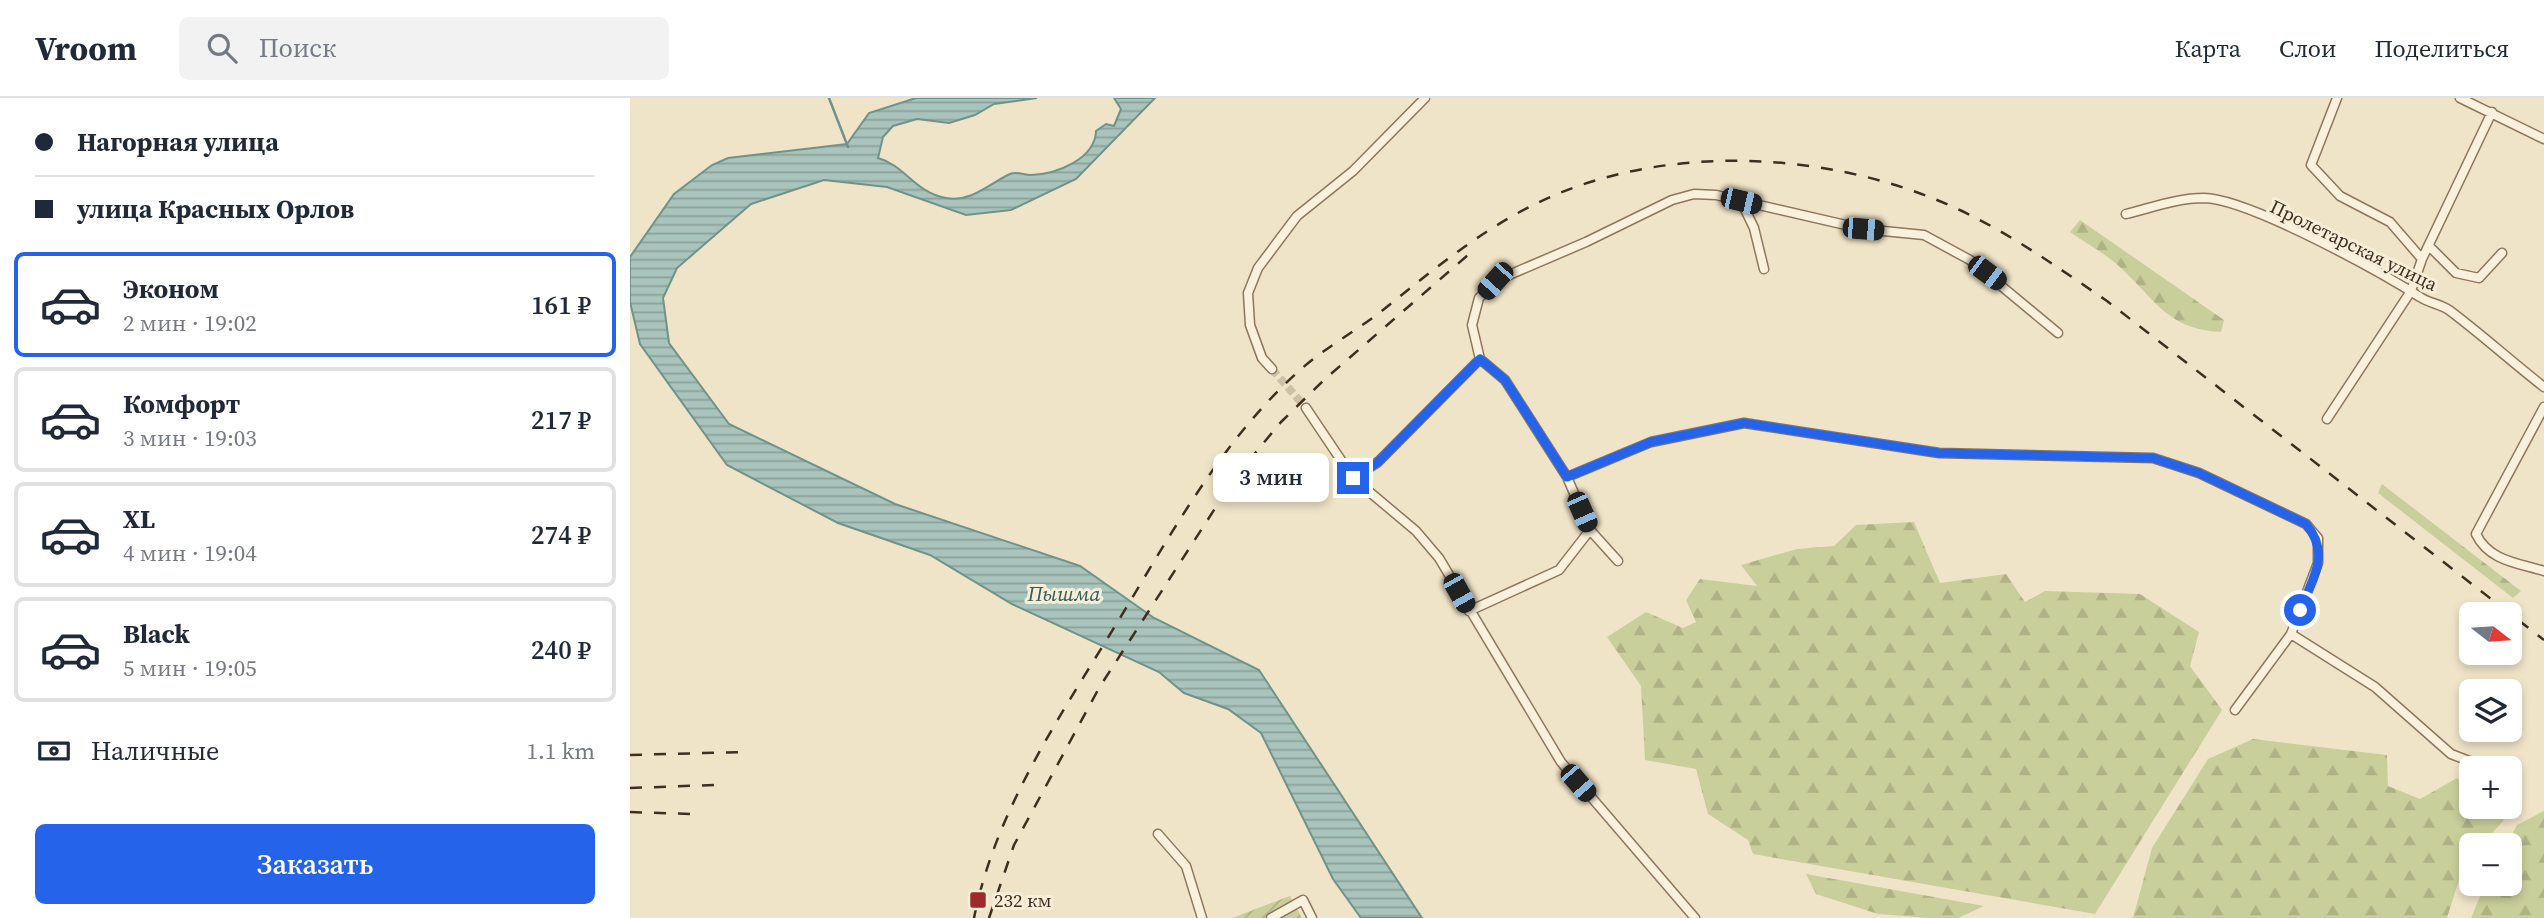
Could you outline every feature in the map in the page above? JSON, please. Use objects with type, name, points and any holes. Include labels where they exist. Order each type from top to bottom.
[{"type":"street","points":[[1272,369],[1262,358],[1250,325],[1248,293],[1258,268],[1297,216],[1353,171],[1425,98]]},
{"type":"street","name":"Пролетарская улица","points":[[2337,98],[2311,165],[2340,195],[2390,222],[2422,259]]},
{"type":"street","points":[[2460,98],[2544,139]]},
{"type":"street","points":[[2327,419],[2411,291],[2422,259],[2492,112]]},
{"type":"street","points":[[1618,561],[1590,530],[1567,477],[1505,380],[1480,359],[1472,325],[1479,299],[1495,281],[1586,242],[1672,200],[1694,194],[1716,195],[1863,229],[1924,235],[1970,260],[2058,334]]},
{"type":"street","name":"Пролетарская улица","points":[[2126,214],[2179,201],[2205,198],[2229,203],[2340,252],[2423,300],[2448,309],[2544,387]]},
{"type":"street","points":[[1741,201],[1755,228],[1764,269]]},
{"type":"street","name":"Пролетарская улица","points":[[2429,246],[2456,273],[2479,278],[2502,253]]},
{"type":"street","points":[[1353,478],[1378,462],[1480,359]]},
{"type":"street","points":[[2544,407],[2476,534],[2482,546],[2502,560],[2544,571]]},
{"type":"street","points":[[1306,408],[1353,478],[1416,531],[1438,558],[1561,762],[1695,918]]},
{"type":"street","points":[[1567,477],[1651,442],[1744,423],[1939,453],[2153,458],[2199,473],[2306,524],[2318,538],[2318,563],[2291,634],[2235,710]]},
{"type":"street","points":[[1469,611],[1559,570],[1590,530]]},
{"type":"street","points":[[2291,634],[2375,687],[2451,754],[2459,757]]},
{"type":"street","points":[[1158,834],[1186,866],[1202,918]]},
{"type":"street","points":[[1270,918],[1303,900],[1312,918]]},
{"type":"green space","points":[[2080,220],[2224,320],[2221,332],[2188,326],[2165,312],[2117,265],[2070,232]]},
{"type":"green space","points":[[2382,484],[2521,591],[2513,598],[2378,493]]},
{"type":"green space","points":[[1914,522],[1940,583],[2006,574],[2025,602],[2045,591],[2140,594],[2199,632],[2190,666],[2222,710],[2095,914],[1753,854],[1748,840],[1708,814],[1696,769],[1645,760],[1641,686],[1607,637],[1646,612],[1683,628],[1696,622],[1686,600],[1700,579],[1757,586],[1741,565],[1797,549],[1834,546],[1856,525]]},
{"type":"green space","points":[[2253,739],[2387,755],[2388,786],[2420,799],[2457,778],[2459,819],[2504,820],[2492,833],[2459,833],[2459,880],[2447,918],[2133,918],[2152,848],[2208,759]]},
{"type":"green space","points":[[2544,811],[2544,918],[2471,918],[2480,896],[2522,896],[2522,833],[2513,833],[2517,825]]},
{"type":"green space","points":[[1806,874],[1984,906],[1958,918],[1878,914],[1816,894]]},
{"type":"green space","points":[[1290,896],[1302,918],[1232,918]]},
{"type":"water","name":"Пышма","points":[[916,98],[1037,98],[994,104],[975,115],[949,123],[917,119],[893,126],[883,137],[878,158],[896,167],[935,195],[955,199],[972,195],[1013,173],[1041,174],[1073,163],[1089,150],[1096,131],[1106,124],[1114,126],[1121,109],[1114,98],[1155,98],[1076,179],[1011,210],[966,215],[887,187],[824,180],[751,204],[677,268],[663,298],[669,343],[729,424],[895,504],[1080,566],[1154,618],[1259,670],[1422,918],[1361,918],[1333,879],[1261,733],[1228,709],[1184,693],[1159,672],[1012,604],[930,555],[838,523],[727,465],[640,344],[630,302],[630,257],[674,194],[712,165],[728,158],[847,144],[869,113]]},
{"type":"waterway","points":[[829,98],[848,147]]},
{"type":"tunnel","points":[[1272,369],[1306,408]]},
{"type":"railway","points":[[974,918],[998,837],[1056,722],[1203,484],[1248,424],[1273,396],[1321,353],[1468,244],[1510,217],[1555,195],[1604,178],[1655,167],[1707,161],[1760,161],[1813,166],[1915,191],[2000,231],[2107,301],[2544,640]]},
{"type":"railway","points":[[989,918],[1014,845],[1099,688],[1236,476],[1281,422],[1325,379],[1468,255]]},
{"type":"railway","points":[[630,755],[744,752]]},
{"type":"railway","points":[[630,788],[714,785]]},
{"type":"railway","points":[[630,812],[693,814]]},
{"type":"place","name":"232 км","points":[[978,900]]},
{"type":"route","points":[[1353,478],[1378,462],[1480,359],[1505,380],[1567,477],[1651,442],[1744,423],[1939,453],[2121,456],[2153,458],[2182,466],[2306,524],[2318,538],[2318,563],[2300,610]]}]
